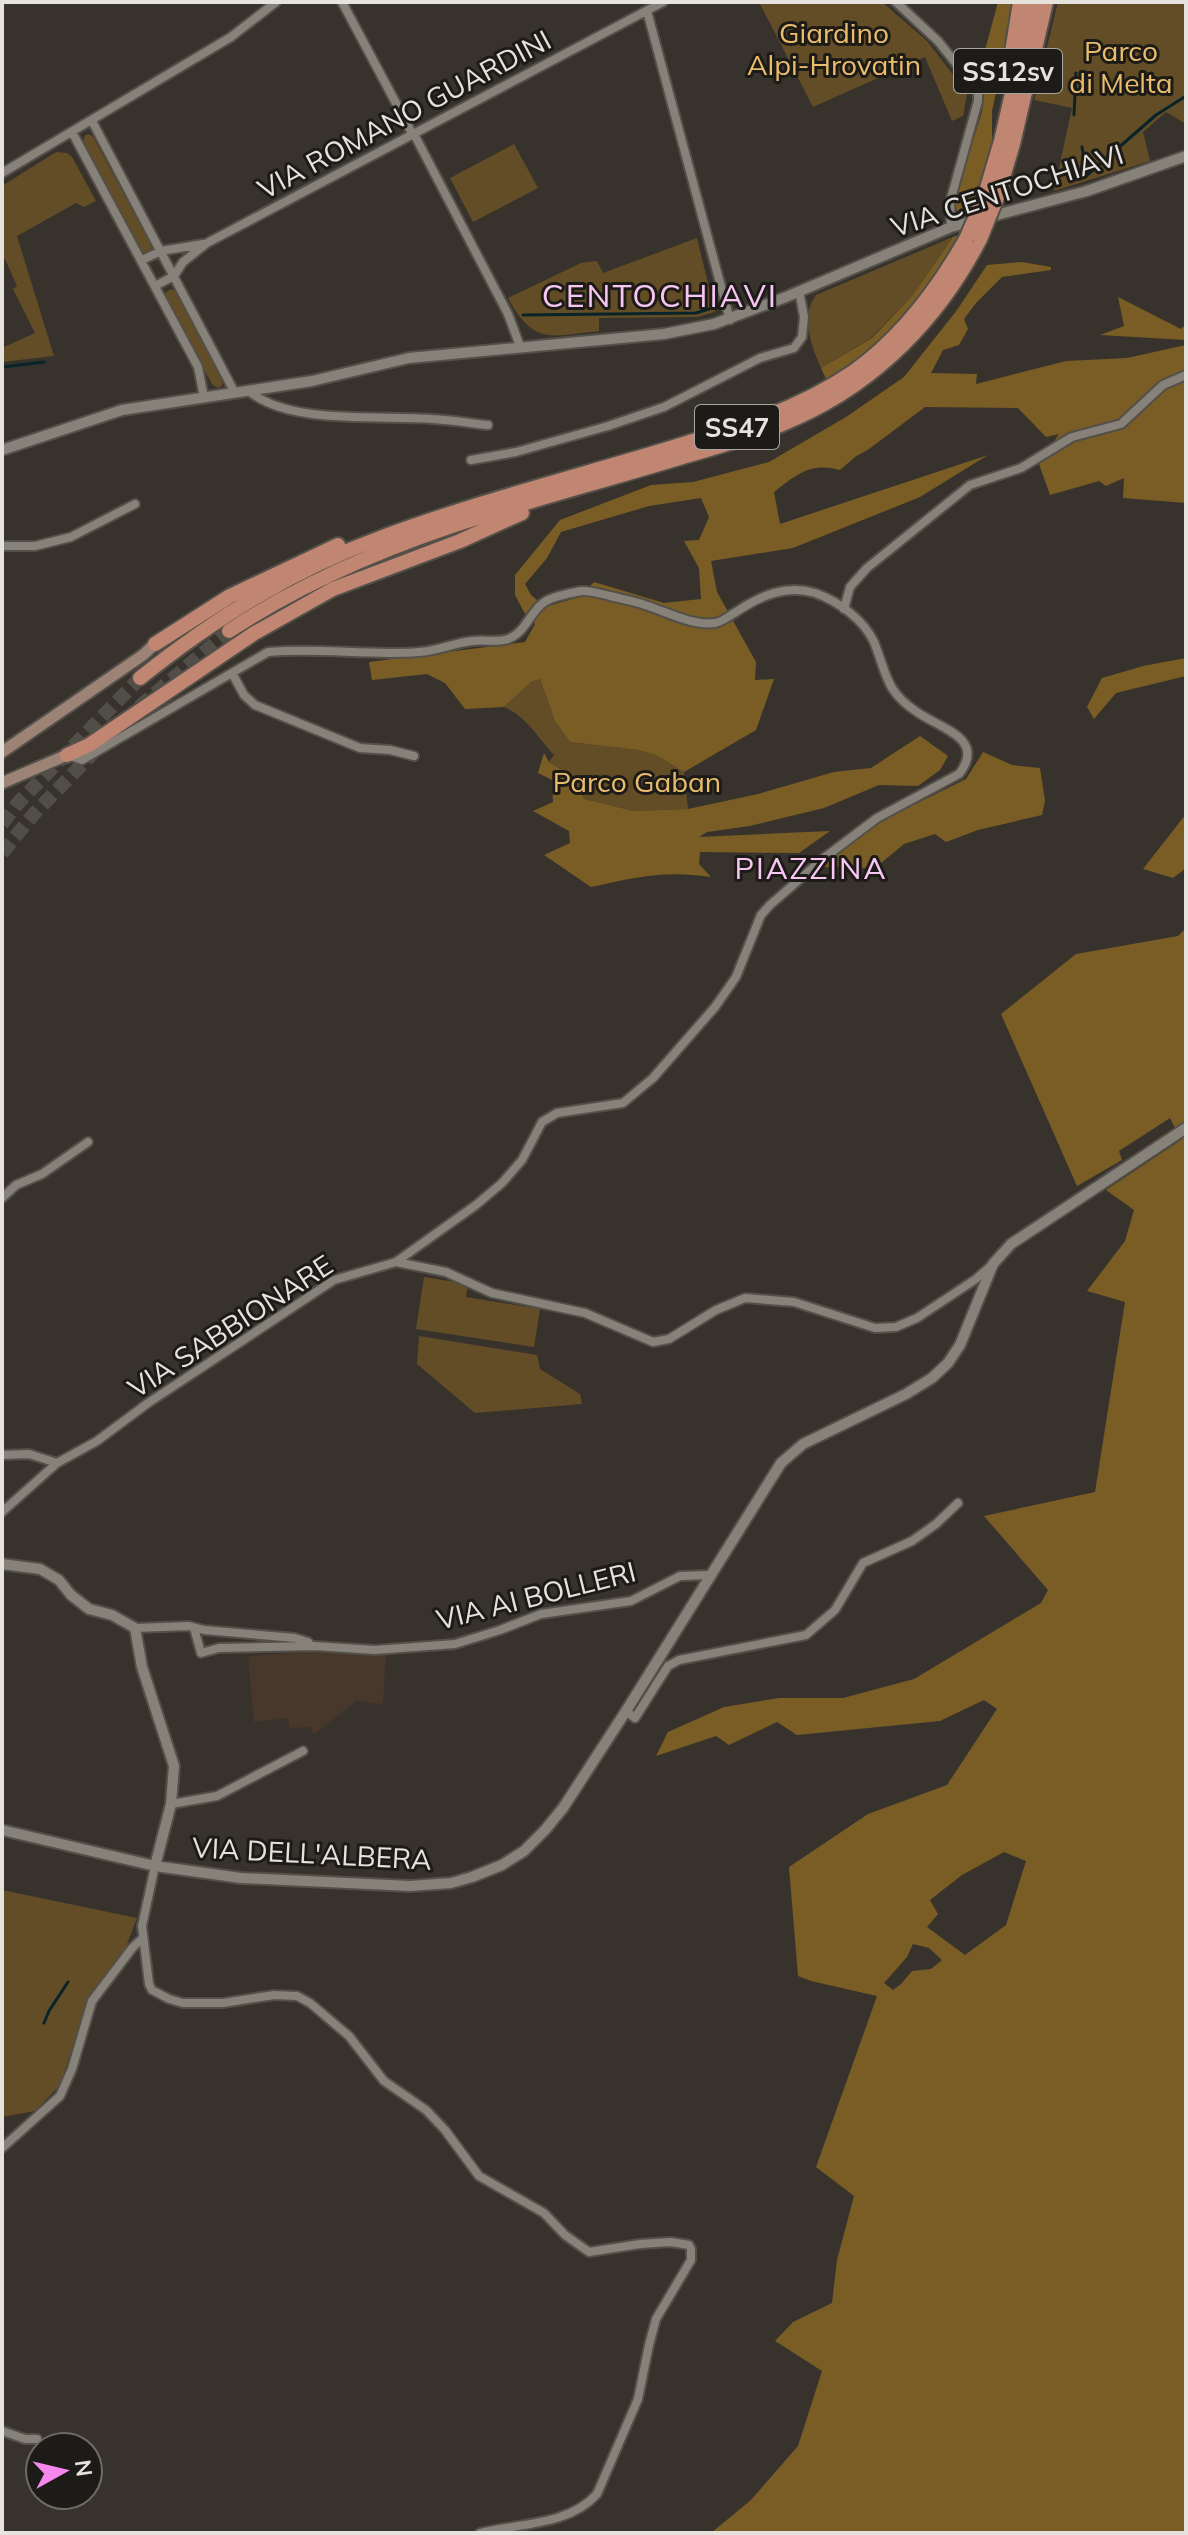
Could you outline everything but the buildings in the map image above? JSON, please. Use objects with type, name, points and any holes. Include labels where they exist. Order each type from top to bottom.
[{"type":"highway","name":"SS12sv","points":[[1001,141],[1009,63],[1020,2]]},
{"type":"highway","name":"SS47","points":[[990,198],[1033,2]]},
{"type":"highway","name":"SS47","points":[[229,631],[289,594],[350,565],[486,515],[733,442],[797,418],[859,382],[917,332],[949,293],[1013,144],[1046,2]]},
{"type":"highway","name":"SS47","points":[[140,678],[223,616],[301,572],[346,551],[446,515],[750,423],[803,401],[854,371],[883,347],[910,321],[973,239]]},
{"type":"highway","points":[[67,755],[89,745],[253,634],[333,589],[460,541],[573,490]]},
{"type":"highway","points":[[155,644],[230,596],[305,559],[412,519],[446,515]]},
{"type":"main road","points":[[2,752],[155,644]]},
{"type":"main road","points":[[2,783],[67,755]]},
{"type":"street","points":[[2,173],[231,37],[276,2]]},
{"type":"street","points":[[342,2],[508,314],[520,346]]},
{"type":"street","name":"VIA ROMANO GUARDINI","points":[[155,286],[174,276],[183,262],[207,243],[663,2]]},
{"type":"street","points":[[896,2],[938,41],[978,91],[978,101],[950,202],[951,227]]},
{"type":"street","points":[[647,11],[730,320]]},
{"type":"street","points":[[92,121],[235,393]]},
{"type":"street","points":[[72,132],[198,367],[204,397]]},
{"type":"street","name":"VIA CENTOCHIAVI","points":[[2,450],[113,412],[312,381],[409,358],[664,334],[730,320],[951,227],[1087,191],[1186,156]]},
{"type":"street","name":"VIA ROMANO GUARDINI","points":[[142,260],[161,251],[207,243]]},
{"type":"street","points":[[471,460],[516,452],[664,407],[760,358],[794,348],[802,337],[804,317],[799,291]]},
{"type":"street","points":[[844,609],[850,587],[867,568],[970,485],[1021,468],[1072,437],[1121,424],[1163,385],[1186,375]]},
{"type":"street","points":[[250,392],[263,403],[309,412],[488,425]]},
{"type":"street","points":[[2,546],[35,546],[71,537],[135,504]]},
{"type":"street","points":[[67,755],[82,760],[268,652],[299,649],[346,654],[421,652],[472,641],[506,640],[520,633],[544,602],[584,590],[641,603],[695,623],[718,623],[768,593],[792,589],[816,593],[862,622],[874,642],[881,667],[892,689],[917,712],[944,725],[958,736],[968,753],[967,764],[959,774],[877,818],[849,838],[761,915],[736,977],[715,1007],[653,1078],[623,1103],[557,1113],[542,1122],[522,1160],[502,1183],[396,1262]]},
{"type":"street","points":[[232,673],[244,695],[255,705],[360,748],[390,750],[414,756]]},
{"type":"street","points":[[709,1575],[781,1463],[803,1444],[906,1394],[932,1378],[948,1363],[960,1345],[993,1264],[1011,1244],[1186,1128]]},
{"type":"street","points":[[2,1198],[16,1185],[42,1174],[88,1142]]},
{"type":"street","name":"VIA SABBIONARE","points":[[2,1512],[57,1463],[97,1441],[148,1403],[334,1280],[396,1262],[446,1272],[492,1293],[585,1313],[653,1342],[669,1339],[716,1310],[745,1298],[794,1302],[875,1328],[896,1327],[917,1318],[993,1264]]},
{"type":"street","points":[[2,1455],[29,1454],[57,1463]]},
{"type":"street","points":[[626,1711],[635,1718],[668,1666],[679,1660],[806,1635],[835,1610],[863,1563],[912,1541],[958,1503]]},
{"type":"street","points":[[2,1564],[40,1569],[59,1580],[71,1595],[89,1609],[112,1615],[135,1628],[189,1626],[295,1638],[311,1646]]},
{"type":"street","name":"VIA AI BOLLERI","points":[[311,1646],[375,1650],[455,1644],[541,1614],[631,1601],[680,1576],[709,1575]]},
{"type":"street","name":"VIA DELL'ALBERA","points":[[2,1830],[155,1866],[241,1878],[410,1886],[451,1883],[472,1877],[502,1865],[524,1851],[563,1808],[709,1575]]},
{"type":"street","points":[[135,1628],[142,1667],[174,1766],[171,1804],[144,1915],[143,1938],[149,1984],[157,1994],[183,2003],[212,2003],[274,1995],[297,1996],[349,2036],[384,2081],[426,2110],[479,2176],[544,2213],[565,2235],[589,2252],[671,2242],[689,2245],[691,2249],[691,2260],[656,2319],[638,2399],[597,2494],[586,2506],[542,2522],[480,2533]]},
{"type":"street","points":[[194,1628],[201,1653],[219,1648],[311,1646]]},
{"type":"street","points":[[171,1804],[217,1796],[303,1751]]},
{"type":"street","points":[[2,2148],[60,2096],[72,2069],[92,2001],[143,1938]]},
{"type":"street","points":[[2,2431],[24,2437]]},
{"type":"shaded area","points":[[998,2],[1015,2],[992,111],[992,150],[971,214],[960,216],[953,202],[982,112],[987,67],[981,65]]},
{"type":"shaded area","points":[[962,234],[934,278],[904,316],[868,350],[827,381],[821,368],[872,338],[913,295],[953,237]]},
{"type":"shaded area","points":[[1022,262],[1051,267],[1051,270],[1002,277],[964,319],[968,329],[959,345],[943,350],[931,373],[977,374],[976,384],[1066,361],[1127,358],[1186,345],[1186,503],[1123,498],[1124,478],[1106,486],[1099,481],[1050,495],[1039,464],[1059,434],[1046,437],[1018,408],[925,407],[840,470],[812,469],[797,475],[774,492],[780,524],[988,455],[920,497],[793,548],[711,561],[717,592],[756,662],[755,680],[774,679],[756,730],[684,772],[656,755],[638,750],[570,742],[555,721],[540,679],[531,682],[504,707],[465,709],[445,683],[427,674],[372,680],[369,662],[525,642],[535,624],[515,595],[515,575],[560,520],[651,485],[693,482],[769,462],[846,417],[904,377],[957,310],[987,265]],"holes":[[[701,498],[709,517],[699,540],[684,541],[699,568],[701,599],[664,603],[594,582],[579,597],[545,607],[531,595],[525,584],[547,558],[561,532],[649,506]]]},
{"type":"shaded area","points":[[1118,297],[1181,329],[1186,324],[1186,340],[1100,335],[1124,326]]},
{"type":"shaded area","points":[[1186,658],[1186,676],[1116,693],[1094,719],[1087,707],[1102,678]]},
{"type":"shaded area","points":[[920,736],[948,756],[940,770],[918,786],[879,785],[824,808],[750,826],[707,832],[699,837],[830,831],[799,853],[700,852],[699,864],[711,877],[665,874],[591,887],[544,855],[570,843],[569,831],[533,811],[553,802],[552,780],[538,773],[544,753],[549,762],[573,777],[584,799],[634,811],[688,809],[758,794],[834,772],[871,768]]},
{"type":"shaded area","points":[[983,752],[1012,765],[1040,768],[1045,801],[1042,815],[978,830],[946,842],[935,834],[904,844],[875,868],[822,867],[879,822],[966,779]]},
{"type":"shaded area","points":[[1186,814],[1186,868],[1173,878],[1143,869]]},
{"type":"shaded area","points":[[1186,928],[1186,2533],[711,2533],[751,2500],[798,2446],[822,2371],[775,2341],[793,2322],[832,2303],[837,2260],[854,2196],[816,2167],[877,1996],[798,1976],[789,1867],[868,1814],[947,1785],[997,1709],[984,1700],[940,1721],[797,1735],[777,1722],[729,1745],[716,1736],[656,1756],[668,1732],[724,1707],[779,1698],[843,1698],[914,1679],[1041,1603],[1048,1590],[984,1516],[1095,1492],[1125,1302],[1087,1291],[1125,1241],[1134,1210],[1106,1190],[1181,1140],[1170,1118],[1119,1151],[1122,1160],[1077,1186],[1001,1014],[1076,954],[1178,936]],"holes":[[[1004,1852],[1026,1861],[1006,1925],[965,1955],[927,1927],[938,1914],[930,1900],[962,1875]],[[913,1944],[929,1948],[942,1960],[931,1969],[912,1971],[893,1990],[884,1983],[907,1957]]]},
{"type":"shaded area","points":[[320,1651],[386,1655],[383,1704],[356,1701],[316,1733],[311,1727],[290,1728],[288,1718],[254,1722],[248,1656]]},
{"type":"green space","name":"Giardino Alpi-Hrovatin","points":[[759,2],[882,2],[927,41],[967,93],[963,116],[952,121],[925,57],[813,107]]},
{"type":"green space","name":"Parco di Melta","points":[[1058,2],[1186,2],[1186,124],[1166,112],[1143,132],[1150,161],[1054,191],[1072,108],[1034,100]]},
{"type":"green space","points":[[89,134],[152,247],[149,253],[142,253],[83,142],[85,135]]},
{"type":"green space","points":[[514,144],[538,188],[473,222],[450,178]]},
{"type":"green space","points":[[56,152],[72,157],[96,201],[84,207],[76,203],[17,236],[54,356],[2,362],[2,348],[35,333],[13,289],[17,286],[5,259],[2,260],[2,186]]},
{"type":"green space","points":[[953,237],[913,295],[871,338],[821,368],[808,321],[811,303],[816,295]]},
{"type":"green space","points":[[697,238],[715,312],[697,317],[599,318],[599,331],[556,335],[536,331],[526,324],[508,298],[581,263],[597,261],[603,273]]},
{"type":"green space","points":[[171,289],[176,291],[223,379],[222,386],[218,388],[212,384],[167,301],[165,293]]},
{"type":"green space","name":"Parco Gaban","points":[[540,679],[555,721],[570,742],[656,755],[684,772],[688,809],[634,811],[584,799],[573,777],[549,762],[554,755],[531,728],[504,707],[531,682]]},
{"type":"green space","points":[[424,1277],[468,1284],[466,1297],[540,1309],[534,1347],[416,1329]]},
{"type":"green space","points":[[419,1336],[537,1355],[540,1369],[580,1394],[582,1404],[475,1413],[417,1364]]},
{"type":"green space","points":[[2,1890],[137,1918],[126,1947],[93,1992],[60,2085],[35,2111],[2,2117]]},
{"type":"waterway","points":[[1074,115],[1076,73]]},
{"type":"waterway","points":[[1085,177],[1156,115],[1186,96]]},
{"type":"waterway","points":[[1082,147],[1087,174]]},
{"type":"waterway","points":[[523,315],[696,313],[709,309]]},
{"type":"waterway","points":[[2,367],[44,362]]},
{"type":"waterway","points":[[44,2023],[68,1982]]},
{"type":"tunnel","points":[[139,707],[229,631]]},
{"type":"tunnel","points":[[2,824],[18,803],[140,678]]},
{"type":"tunnel","points":[[2,853],[33,815],[96,750]]},
{"type":"district","name":"CENTOCHIAVI","points":[[660,295]]},
{"type":"district","name":"PIAZZINA","points":[[811,868]]}]
